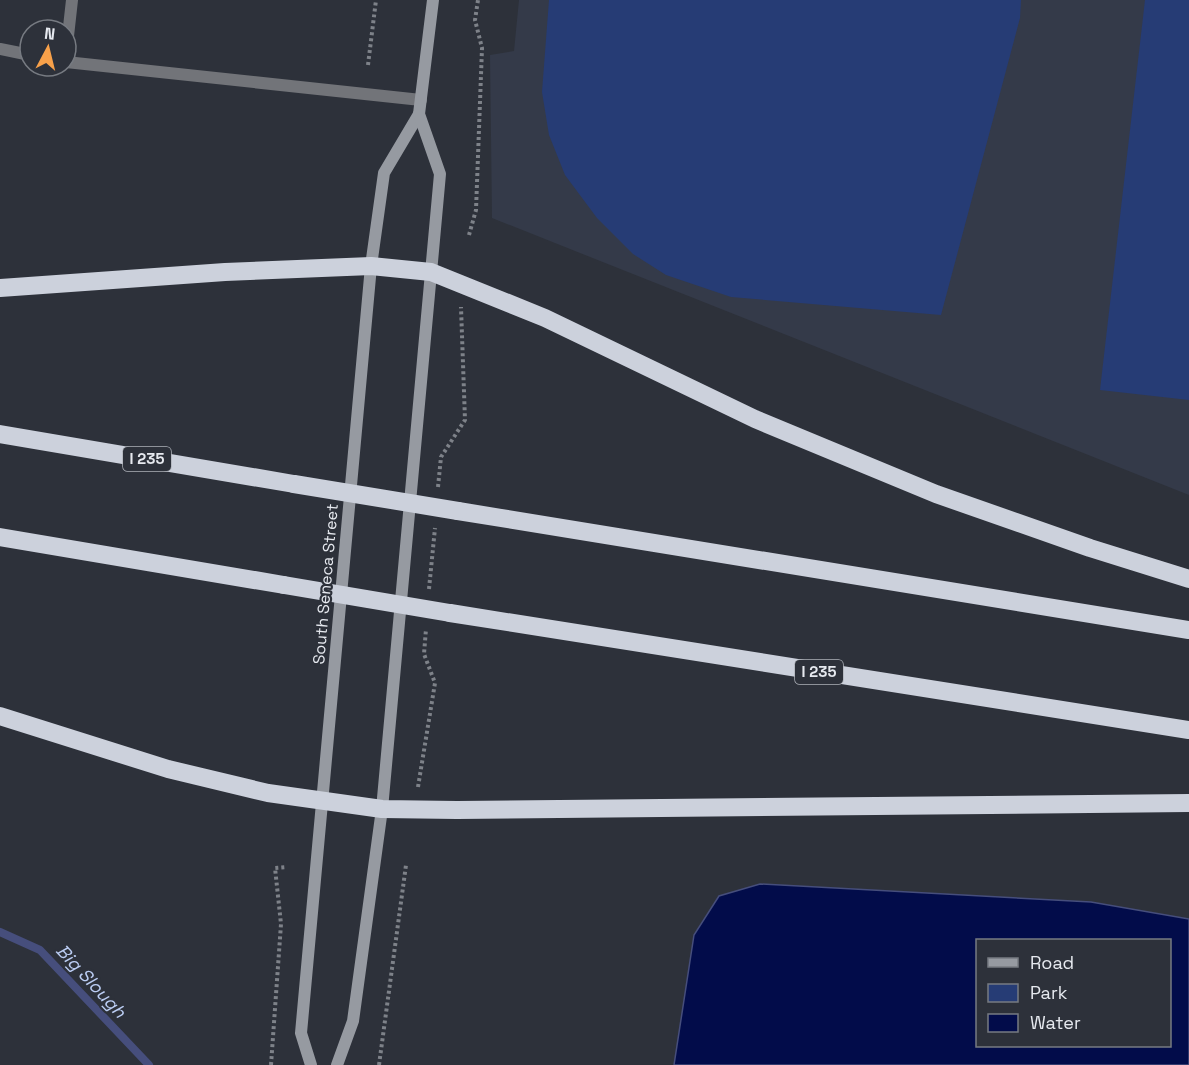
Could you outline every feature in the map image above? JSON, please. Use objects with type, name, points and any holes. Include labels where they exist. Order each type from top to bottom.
[{"type":"highway","points":[[0,288],[225,272],[371,266],[431,272],[545,318],[755,419],[936,494],[1090,548],[1189,579]]},
{"type":"highway","name":"I 235","points":[[0,434],[1189,630]]},
{"type":"highway","name":"I 235","points":[[0,537],[450,613],[1189,730]]},
{"type":"highway","points":[[0,716],[168,770],[268,793],[382,809],[1189,803]]},
{"type":"street","name":"South Seneca Street","points":[[311,1065],[301,1033],[371,266],[384,173],[419,114],[433,0]]},
{"type":"street","name":"South Seneca Street","points":[[337,1065],[353,1021],[382,809],[440,174],[419,114]]},
{"type":"lane","points":[[70,18],[72,0]]},
{"type":"lane","points":[[0,49],[18,53]]},
{"type":"lane","points":[[78,63],[421,100]]},
{"type":"path","points":[[368,65],[376,0]]},
{"type":"path","points":[[469,235],[476,210],[482,48],[476,20],[478,0]]},
{"type":"path","points":[[438,492],[441,457],[465,420],[461,301]]},
{"type":"path","points":[[429,596],[435,526]]},
{"type":"path","points":[[418,787],[435,683],[424,654],[427,619]]},
{"type":"path","points":[[379,1065],[405,864]]},
{"type":"path","points":[[271,1065],[281,924],[275,868],[287,867]]},
{"type":"shaded area","points":[[519,0],[1189,0],[1189,495],[492,218],[490,55],[514,51]]},
{"type":"green space","points":[[549,0],[1021,0],[1020,18],[941,315],[731,297],[666,275],[633,254],[597,218],[565,175],[549,135],[542,92]]},
{"type":"green space","points":[[1145,0],[1189,0],[1189,400],[1100,390]]},
{"type":"water","points":[[760,884],[1091,902],[1189,919],[1189,1065],[674,1065],[694,935],[719,896]]},
{"type":"waterway","name":"Big Slough","points":[[0,932],[40,950],[149,1065]]}]
